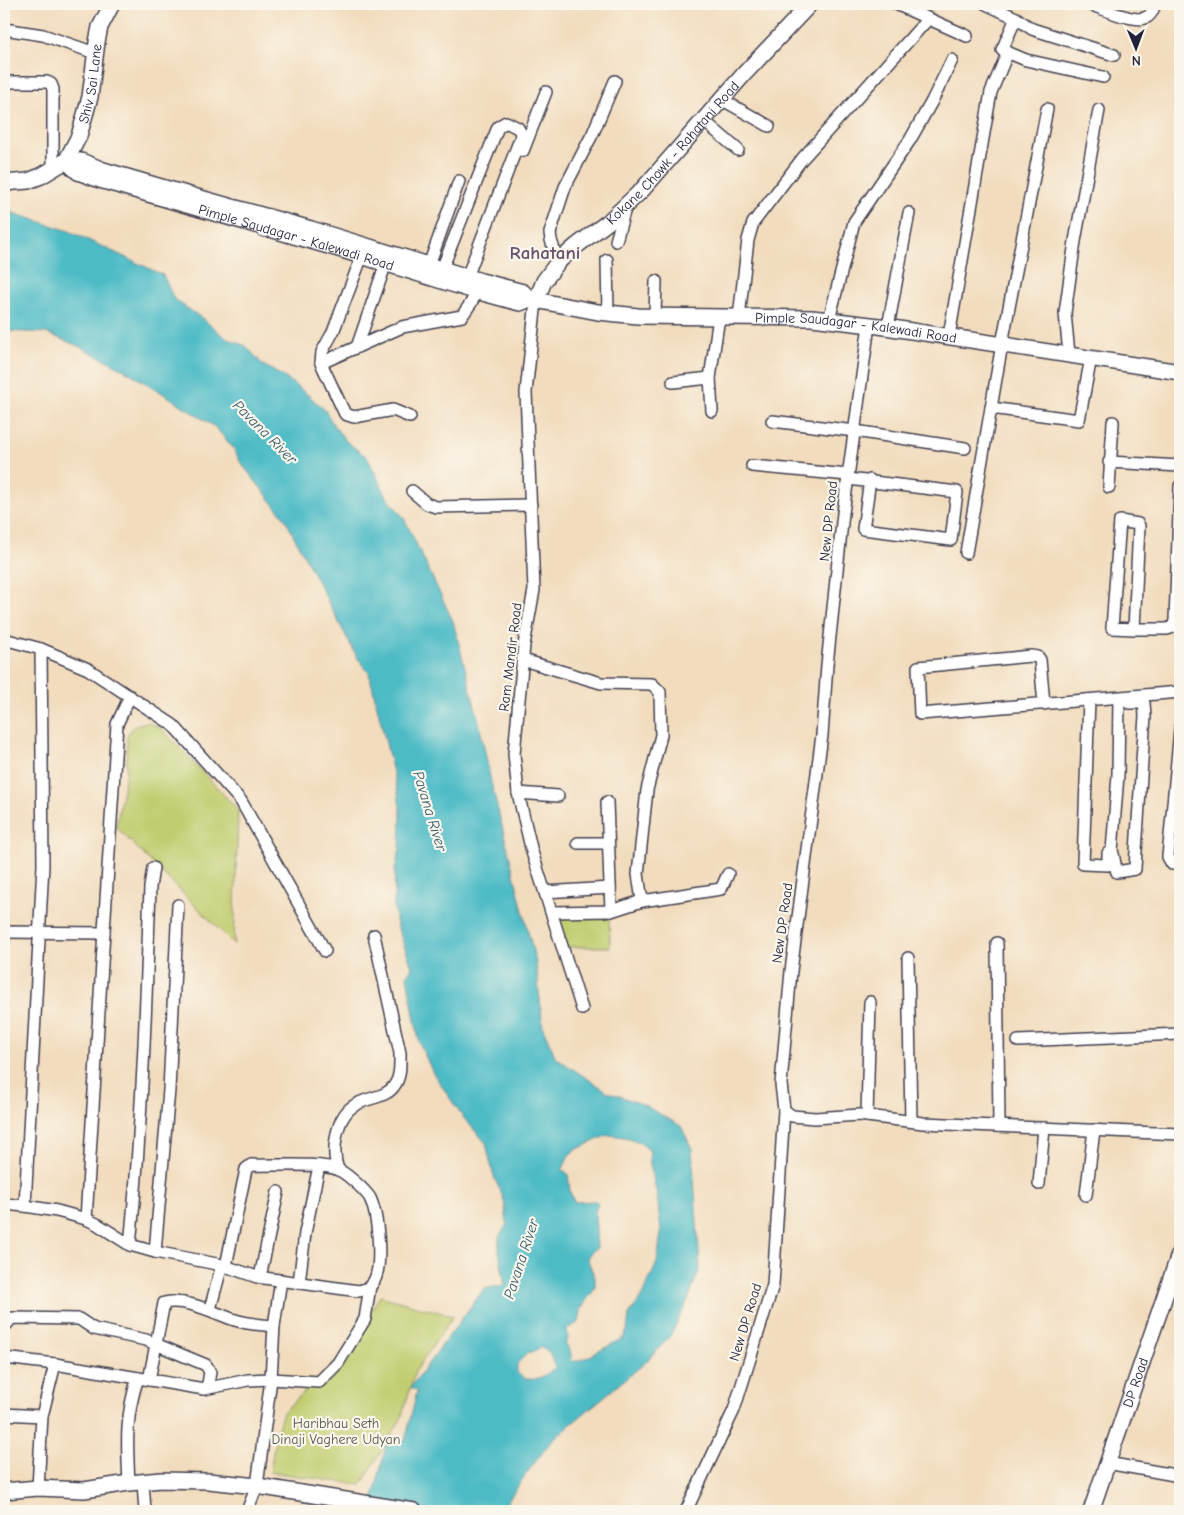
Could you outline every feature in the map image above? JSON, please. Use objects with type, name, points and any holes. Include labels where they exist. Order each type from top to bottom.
[{"type":"main road","name":"Shiv Sai Lane","points":[[66,161],[79,136],[90,97],[100,27],[112,4]]},
{"type":"main road","name":"Kokane Chowk - Rahatani Road","points":[[533,300],[558,262],[608,222],[642,190],[703,120],[810,4]]},
{"type":"main road","name":"Pimple Saudagar - Kalewadi Road","points":[[66,161],[81,161],[362,256],[473,284]]},
{"type":"main road","points":[[4,183],[28,181],[66,161]]},
{"type":"main road","name":"Pimple Saudagar - Kalewadi Road","points":[[266,223],[311,229],[436,267],[520,303],[533,300],[608,313],[655,317],[812,318],[888,327],[1180,372]]},
{"type":"main road","name":"DP Road","points":[[1090,1511],[1179,1258]]},
{"type":"main road","points":[[4,1491],[38,1488],[84,1490],[161,1480],[208,1481],[257,1486],[414,1511]]},
{"type":"street","points":[[896,4],[967,36]]},
{"type":"street","points":[[986,4],[1016,18],[1032,29],[1114,55]]},
{"type":"street","points":[[1089,4],[1137,20],[1147,17],[1154,10],[1155,4]]},
{"type":"street","points":[[1016,18],[1002,50],[1026,60],[1104,78]]},
{"type":"street","points":[[739,317],[748,240],[753,223],[802,159],[928,19]]},
{"type":"street","points":[[4,29],[43,35],[95,53]]},
{"type":"street","points":[[949,336],[991,92],[1008,52]]},
{"type":"street","points":[[829,320],[854,222],[910,140],[952,60]]},
{"type":"street","points":[[558,262],[550,240],[550,233],[566,187],[593,133],[615,81]]},
{"type":"street","points":[[4,82],[47,82],[51,84],[53,89],[53,169]]},
{"type":"street","points":[[473,284],[546,92]]},
{"type":"street","points":[[722,100],[770,126]]},
{"type":"street","points":[[966,552],[1002,344],[1047,109]]},
{"type":"street","points":[[1069,354],[1064,313],[1099,110]]},
{"type":"street","points":[[703,120],[738,150]]},
{"type":"street","points":[[321,363],[402,327],[462,316],[520,139],[521,134],[518,128],[506,122],[498,127],[436,267]]},
{"type":"street","points":[[436,267],[459,181]]},
{"type":"street","points":[[616,241],[626,205]]},
{"type":"street","points":[[888,327],[909,213]]},
{"type":"street","points":[[362,256],[331,338],[322,352],[321,363],[345,414],[349,417],[393,410],[410,418]]},
{"type":"street","points":[[607,260],[608,313]]},
{"type":"street","points":[[357,347],[386,263]]},
{"type":"street","points":[[655,317],[656,281]]},
{"type":"street","name":"Ram Mandir Road","points":[[533,300],[526,392],[534,590],[524,645],[514,754],[518,793],[532,852],[582,1009]]},
{"type":"street","points":[[712,412],[710,378],[719,317]]},
{"type":"street","name":"New DP Road","points":[[686,1511],[734,1410],[773,1285],[784,1110],[780,1084],[790,977],[822,735],[827,666],[843,513],[870,325]]},
{"type":"street","points":[[991,408],[1079,420],[1091,358]]},
{"type":"street","points":[[673,382],[710,378]]},
{"type":"street","points":[[772,421],[855,431],[965,448]]},
{"type":"street","points":[[1109,487],[1113,422]]},
{"type":"street","points":[[1110,462],[1180,466]]},
{"type":"street","points":[[752,466],[848,477],[870,480],[957,492],[950,540],[863,530],[870,480]]},
{"type":"street","points":[[1134,629],[1139,526],[1120,521],[1112,628],[1134,629],[1168,629],[1173,627],[1175,621],[1180,486]]},
{"type":"street","points":[[412,491],[427,504],[436,507],[531,505]]},
{"type":"street","points":[[843,513],[865,515]]},
{"type":"street","points":[[4,639],[41,649],[88,669],[173,725],[241,801],[324,951]]},
{"type":"street","points":[[25,1206],[43,865],[41,649]]},
{"type":"street","points":[[1044,704],[1040,660],[1038,657],[1031,656],[918,667],[920,714],[1044,704],[1116,701],[1180,692]]},
{"type":"street","points":[[523,660],[601,683],[652,684],[660,692],[661,735],[647,790],[638,874],[642,901]]},
{"type":"street","points":[[86,1219],[117,724],[130,696]]},
{"type":"street","points":[[1116,701],[1144,703],[1145,716],[1135,869],[1117,872],[1113,864],[1114,855],[1112,851],[1118,775],[1116,701]]},
{"type":"street","points":[[1089,702],[1082,860],[1083,864],[1108,865],[1116,701]]},
{"type":"street","points":[[1180,729],[1168,857],[1172,864],[1180,864]]},
{"type":"street","points":[[518,793],[558,796]]},
{"type":"street","points":[[607,802],[611,911]]},
{"type":"street","points":[[578,843],[608,843]]},
{"type":"street","points":[[130,1245],[138,1169],[150,887],[153,868]]},
{"type":"street","points":[[551,912],[611,911],[642,901],[721,889],[728,874]]},
{"type":"street","points":[[545,892],[610,888]]},
{"type":"street","points":[[155,1252],[169,1090],[178,905]]},
{"type":"street","points":[[4,932],[104,933]]},
{"type":"street","points":[[338,1170],[336,1160],[337,1140],[344,1117],[349,1109],[358,1103],[389,1092],[395,1085],[400,1070],[400,1052],[374,936]]},
{"type":"street","points":[[997,943],[999,1126]]},
{"type":"street","points":[[908,958],[911,1121]]},
{"type":"street","points":[[867,1116],[870,1002]]},
{"type":"street","points":[[1018,1040],[1180,1034]]},
{"type":"street","points":[[784,1110],[792,1116],[815,1118],[859,1114],[911,1121],[1180,1134]]},
{"type":"street","points":[[1039,1184],[1044,1128]]},
{"type":"street","points":[[1086,1195],[1094,1130]]},
{"type":"street","points":[[4,1358],[55,1364],[204,1389],[248,1380],[271,1379],[319,1382],[338,1363],[365,1319],[370,1286],[377,1274],[379,1250],[376,1220],[370,1199],[363,1188],[338,1170],[319,1166],[252,1165],[248,1167],[224,1265],[210,1310]]},
{"type":"street","points":[[299,1283],[306,1233],[319,1166]]},
{"type":"street","points":[[260,1277],[278,1192]]},
{"type":"street","points":[[4,1204],[25,1206],[86,1219],[130,1245],[155,1252],[224,1265],[260,1277],[359,1291],[370,1286]]},
{"type":"street","points":[[247,1511],[257,1486],[271,1379],[274,1326],[280,1280]]},
{"type":"street","points":[[145,1511],[136,1482],[127,1430],[129,1410],[144,1379],[156,1344],[164,1303],[172,1302],[210,1310],[237,1321],[274,1326]]},
{"type":"street","points":[[4,1327],[12,1318],[79,1319],[94,1329],[156,1344],[202,1363],[209,1368],[210,1377],[204,1389]]},
{"type":"street","points":[[38,1488],[42,1416],[55,1364]]},
{"type":"street","points":[[4,1414],[42,1416]]},
{"type":"street","points":[[1108,1462],[1180,1476]]},
{"type":"green space","points":[[148,722],[162,729],[238,810],[234,944],[116,827],[126,772],[127,735],[135,725]]},
{"type":"green space","points":[[609,913],[610,947],[564,947],[553,914]]},
{"type":"green space","name":"Haribhau Seth Dinaji Vaghere Udyan","points":[[380,1296],[453,1316],[415,1372],[401,1419],[361,1485],[270,1472],[276,1434],[283,1412],[340,1358]]},
{"type":"water","name":"Pavana River","points":[[4,210],[69,231],[163,275],[174,299],[226,338],[246,346],[263,365],[284,377],[307,394],[325,410],[334,426],[347,442],[367,457],[387,497],[404,518],[453,621],[536,963],[543,1028],[556,1058],[608,1092],[642,1104],[681,1126],[692,1149],[700,1268],[688,1300],[671,1335],[646,1362],[553,1439],[501,1511],[370,1511],[388,1438],[405,1441],[417,1391],[410,1388],[484,1289],[505,1285],[499,1251],[499,1237],[507,1224],[504,1200],[493,1174],[486,1143],[462,1116],[433,1073],[419,1042],[407,976],[412,967],[397,926],[394,907],[395,870],[400,848],[401,815],[398,793],[369,673],[357,657],[284,517],[241,463],[234,449],[215,427],[118,366],[76,345],[46,333],[4,331]],"holes":[[[608,1135],[631,1139],[650,1151],[649,1159],[657,1195],[661,1232],[657,1263],[641,1298],[629,1315],[627,1331],[623,1338],[586,1358],[572,1362],[570,1350],[565,1344],[568,1339],[567,1329],[579,1322],[582,1307],[595,1288],[595,1278],[587,1258],[597,1248],[595,1212],[598,1203],[595,1201],[574,1202],[570,1191],[568,1174],[562,1171],[569,1155],[575,1150]],[[541,1347],[551,1355],[555,1367],[539,1378],[524,1378],[517,1372],[517,1364],[529,1352]]]},
{"type":"district","name":"Rahatani","points":[[545,252]]}]
